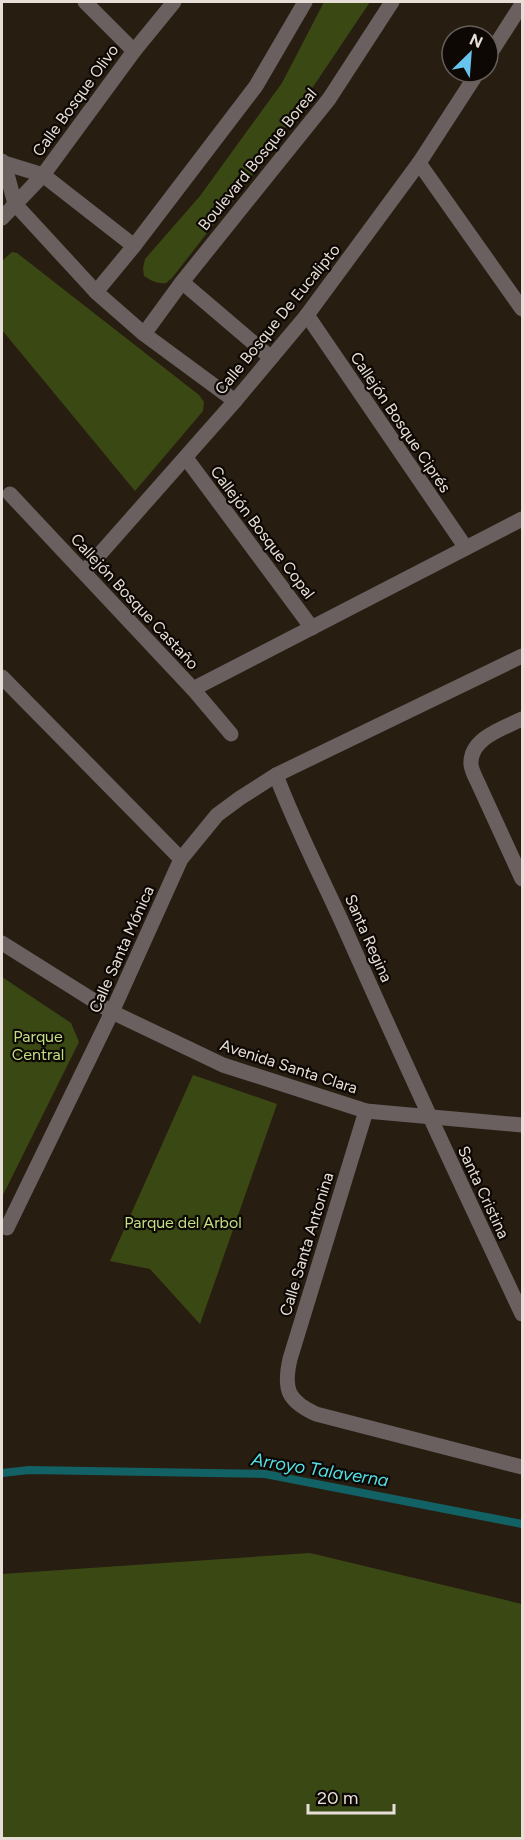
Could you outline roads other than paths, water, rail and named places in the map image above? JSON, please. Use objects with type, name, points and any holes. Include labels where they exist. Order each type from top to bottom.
[{"type":"street","points":[[85,2],[134,51]]},
{"type":"street","name":"Calle Bosque Olivo","points":[[2,218],[43,175],[134,51],[174,2]]},
{"type":"street","points":[[96,292],[256,86],[305,2]]},
{"type":"street","name":"Boulevard Bosque Boreal","points":[[144,334],[182,282],[329,99],[392,2]]},
{"type":"street","points":[[500,38],[522,4]]},
{"type":"street","name":"Calle Bosque De Eucalipto","points":[[84,572],[186,458],[307,315],[419,163],[470,84]]},
{"type":"street","points":[[3,162],[43,175],[134,246]]},
{"type":"street","points":[[3,162],[15,204],[96,292],[144,334],[235,401]]},
{"type":"street","points":[[419,163],[522,309]]},
{"type":"street","points":[[182,282],[271,358]]},
{"type":"street","name":"Callejón Bosque Ciprés","points":[[307,315],[466,548]]},
{"type":"street","name":"Callejón Bosque Copal","points":[[186,458],[312,628]]},
{"type":"street","name":"Callejón Bosque Castaño","points":[[10,494],[193,689],[231,734]]},
{"type":"street","points":[[193,689],[522,519]]},
{"type":"street","name":"Calle Santa Mónica","points":[[7,1228],[112,1012],[181,859],[217,815],[276,775],[522,656]]},
{"type":"street","points":[[2,677],[181,859]]},
{"type":"street","points":[[522,720],[490,735],[476,746],[471,757],[471,768],[522,879]]},
{"type":"street","name":"Santa Regina","points":[[276,775],[291,815],[338,913],[429,1117]]},
{"type":"street","name":"Avenida Santa Clara","points":[[2,943],[112,1012],[223,1065],[366,1111],[522,1125]]},
{"type":"street","name":"Calle Santa Antonina","points":[[366,1111],[290,1359],[287,1370],[287,1389],[292,1400],[316,1414],[522,1467]]},
{"type":"street","name":"Santa Cristina","points":[[429,1117],[522,1314]]},
{"type":"waterway","name":"Arroyo Talaverna","points":[[2,1473],[29,1470],[265,1474],[522,1524]]},
{"type":"park label","name":"Parque Central","points":[[38,1045]]},
{"type":"park label","name":"Parque del Arbol","points":[[183,1222]]}]
